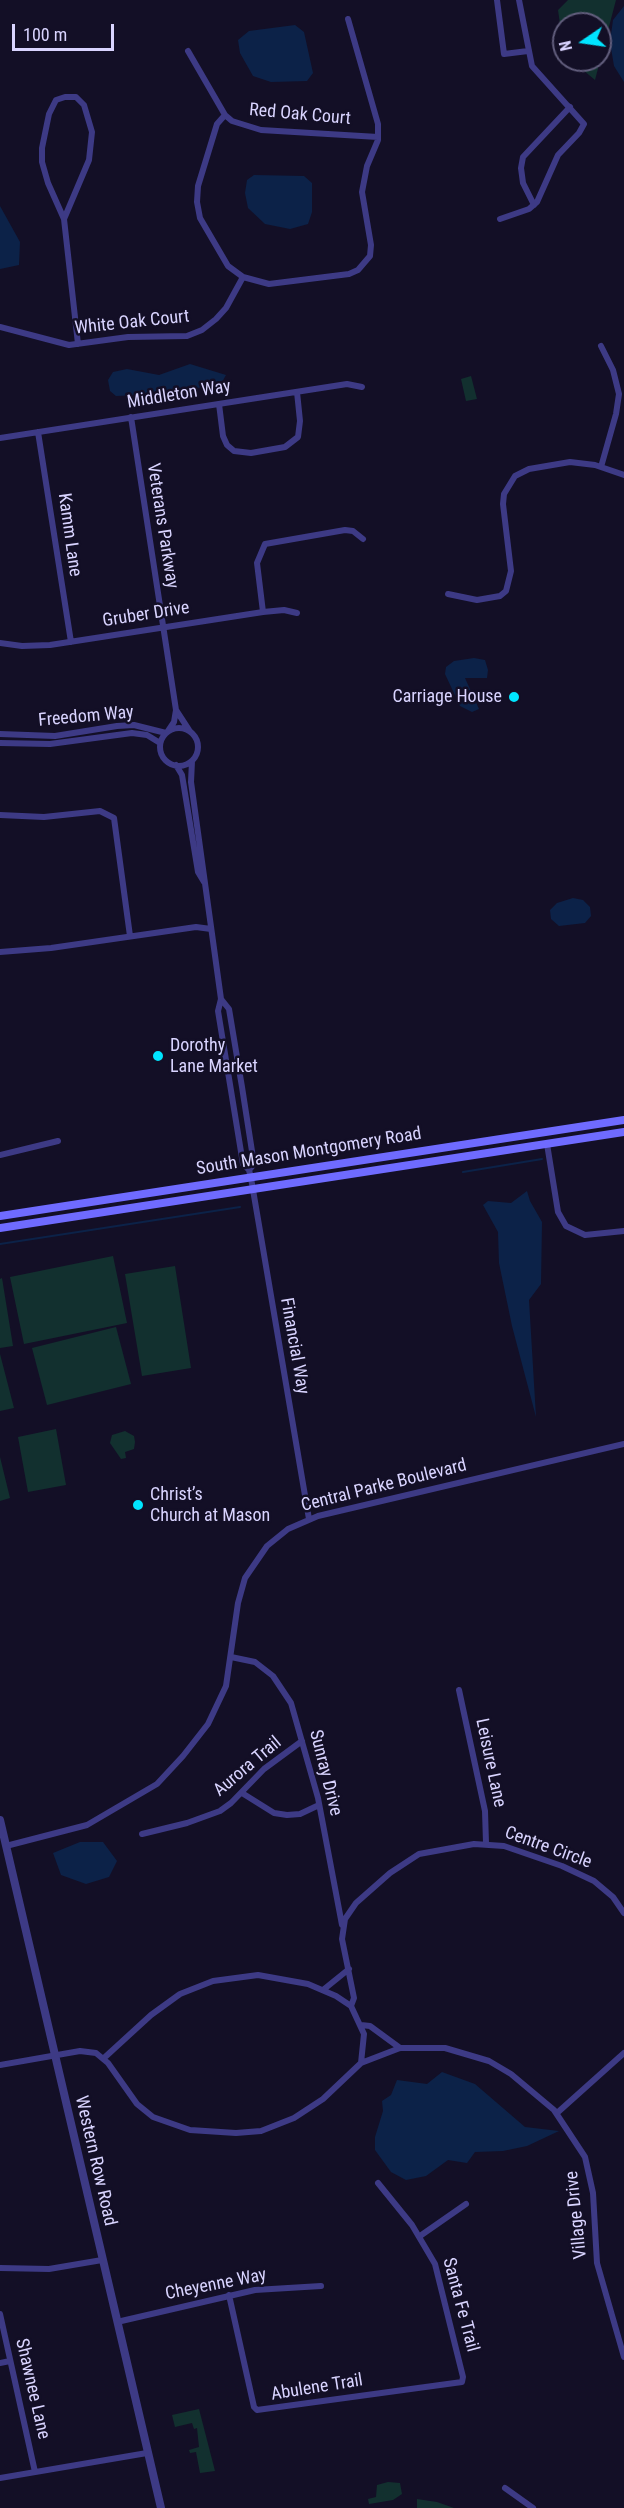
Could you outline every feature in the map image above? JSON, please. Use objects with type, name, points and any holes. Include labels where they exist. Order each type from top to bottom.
[{"type":"main road","name":"South Mason Montgomery Road","points":[[0,1216],[250,1174],[624,1120]]},
{"type":"main road","name":"South Mason Montgomery Road","points":[[0,1228],[624,1132]]},
{"type":"street","points":[[497,0],[504,54],[528,51]]},
{"type":"street","points":[[500,219],[534,205],[558,155],[582,128],[581,119],[535,71],[528,51],[519,0]]},
{"type":"street","points":[[225,115],[217,124],[198,186],[197,202],[200,218],[228,266],[243,278],[280,284],[349,274],[365,264],[370,256],[371,245],[362,192],[378,137],[374,108],[366,88],[348,19]]},
{"type":"street","name":"Red Oak Court","points":[[188,51],[225,115],[244,126],[261,130],[378,137]]},
{"type":"street","points":[[64,219],[89,160],[92,132],[84,105],[76,97],[56,100],[49,114],[42,148],[42,162],[48,183],[64,219],[78,344]]},
{"type":"street","points":[[534,205],[524,188],[521,162],[526,153],[570,107]]},
{"type":"street","name":"White Oak Court","points":[[0,327],[54,343],[78,344],[128,337],[187,336],[202,330],[226,308],[243,278]]},
{"type":"street","points":[[601,346],[613,370],[619,394],[602,467]]},
{"type":"street","name":"Middleton Way","points":[[0,438],[347,384],[362,387]]},
{"type":"street","points":[[219,404],[223,436],[227,445],[234,451],[251,453],[285,447],[298,437],[300,421],[297,392]]},
{"type":"street","name":"Veterans Parkway","points":[[131,417],[176,710],[174,722],[167,732]]},
{"type":"street","name":"Kamm Lane","points":[[38,432],[71,642]]},
{"type":"street","points":[[448,594],[477,600],[500,596],[506,591],[511,571],[503,504],[507,487],[515,476],[529,469],[565,463],[602,467],[624,475]]},
{"type":"street","points":[[263,612],[257,563],[265,544],[345,530],[353,531],[363,539]]},
{"type":"street","name":"Gruber Drive","points":[[0,643],[35,647],[263,612],[284,610],[297,613]]},
{"type":"street","name":"Veterans Parkway","points":[[176,710],[189,730]]},
{"type":"street","name":"Freedom Way","points":[[0,734],[55,736],[126,726],[167,732]]},
{"type":"street","points":[[204,882],[198,872],[182,775],[176,765],[165,760],[160,743],[167,732],[178,728],[189,730],[198,744],[192,761],[191,782],[206,873],[204,882],[221,999],[218,1011],[243,1164],[250,1174]]},
{"type":"street","name":"Freedom Way","points":[[3,743],[50,744],[132,733],[147,735],[160,743]]},
{"type":"street","name":"Freedom Way","points":[[3,743],[8,735]]},
{"type":"street","points":[[176,765],[192,761]]},
{"type":"street","points":[[0,815],[44,817],[100,811],[114,818],[130,936]]},
{"type":"street","points":[[0,952],[51,948],[201,927],[211,929]]},
{"type":"street","points":[[221,999],[229,1009],[244,1098],[254,1164],[250,1174]]},
{"type":"street","points":[[0,1155],[58,1141]]},
{"type":"street","points":[[547,1144],[558,1212],[566,1226],[585,1235],[624,1231]]},
{"type":"street","name":"Financial Way","points":[[250,1174],[309,1519]]},
{"type":"street","name":"Central Parke Boulevard","points":[[6,1846],[87,1825],[157,1784],[208,1724],[226,1686],[238,1603],[251,1566],[277,1537],[309,1519],[624,1444]]},
{"type":"street","name":"Sunray Drive","points":[[231,1657],[255,1662],[273,1676],[291,1703],[319,1804],[342,1929]]},
{"type":"street","name":"Leisure Lane","points":[[459,1690],[485,1811],[486,1844]]},
{"type":"street","name":"Aurora Trail","points":[[142,1834],[206,1817],[231,1803],[264,1769],[302,1741]]},
{"type":"street","points":[[242,1793],[274,1813],[287,1815],[300,1814],[319,1804]]},
{"type":"street","name":"Western Row Road","points":[[0,1820],[161,2508]]},
{"type":"street","name":"Centre Circle","points":[[342,1929],[347,1915],[356,1903],[406,1860],[429,1851],[486,1844],[524,1852],[580,1874],[613,1897],[624,1913]]},
{"type":"street","points":[[342,1929],[354,1998],[351,2006]]},
{"type":"street","points":[[323,1990],[349,1969]]},
{"type":"street","points":[[0,2065],[91,2051],[104,2058],[167,2002],[194,1987],[213,1981],[258,1975],[293,1980],[323,1990],[351,2006],[362,2025],[365,2039],[361,2063]]},
{"type":"street","points":[[362,2025],[369,2026],[400,2048]]},
{"type":"street","name":"Village Drive","points":[[104,2058],[133,2098],[153,2117],[190,2130],[226,2133],[261,2131],[294,2118],[335,2089],[361,2063],[400,2048],[445,2048],[489,2061],[519,2080],[557,2113],[575,2139],[588,2167],[597,2264],[624,2358]]},
{"type":"street","points":[[557,2113],[624,2053]]},
{"type":"street","name":"Santa Fe Trail","points":[[378,2183],[420,2236],[439,2274],[463,2381]]},
{"type":"street","points":[[420,2236],[466,2204]]},
{"type":"street","points":[[0,2268],[49,2269],[102,2260]]},
{"type":"street","name":"Cheyenne Way","points":[[117,2322],[229,2295],[266,2289],[321,2286]]},
{"type":"street","name":"Abulene Trail","points":[[229,2295],[254,2407],[257,2410],[463,2381]]},
{"type":"street","name":"Shawnee Lane","points":[[0,2314],[35,2472]]},
{"type":"street","points":[[0,2363],[10,2361]]},
{"type":"street","points":[[0,2478],[147,2453]]},
{"type":"street","points":[[505,2488],[532,2508]]},
{"type":"green space","points":[[568,0],[616,0],[612,15],[612,12],[558,12]]},
{"type":"green space","points":[[585,72],[597,72],[595,80]]},
{"type":"green space","points":[[471,376],[477,399],[466,401],[461,379]]},
{"type":"green space","points":[[113,1256],[127,1323],[24,1344],[10,1277]]},
{"type":"green space","points":[[175,1266],[191,1368],[142,1376],[125,1274]]},
{"type":"green space","points":[[2,1278],[13,1346],[0,1348],[0,1279]]},
{"type":"green space","points":[[116,1327],[131,1384],[47,1405],[32,1348]]},
{"type":"green space","points":[[0,1354],[14,1408],[0,1411]]},
{"type":"green space","points":[[56,1429],[66,1485],[28,1492],[18,1437]]},
{"type":"green space","points":[[125,1431],[134,1436],[134,1449],[125,1452],[126,1458],[121,1459],[110,1443],[112,1435]]},
{"type":"green space","points":[[0,1457],[10,1498],[0,1501]]},
{"type":"green space","points":[[199,2409],[215,2471],[200,2473],[196,2452],[190,2453],[189,2450],[199,2447],[197,2428],[194,2429],[192,2423],[175,2427],[172,2415]]},
{"type":"green space","points":[[388,2482],[400,2483],[402,2494],[393,2500],[369,2504],[368,2499],[376,2497],[377,2485]]},
{"type":"green space","points":[[417,2499],[437,2502],[454,2508],[417,2508]]},
{"type":"water","points":[[624,6],[624,82],[614,66],[613,20]]},
{"type":"water","points":[[295,25],[304,32],[313,73],[307,81],[271,82],[253,76],[240,53],[238,40],[249,31]]},
{"type":"water","points":[[254,175],[304,176],[312,183],[312,212],[308,224],[290,229],[265,224],[248,208],[245,193],[247,180]]},
{"type":"water","points":[[0,206],[20,242],[19,265],[0,269]]},
{"type":"water","points":[[190,364],[226,375],[221,384],[161,394],[116,396],[110,391],[108,380],[113,372],[127,369],[159,375]]},
{"type":"water","points":[[474,658],[485,660],[488,670],[487,678],[465,678],[479,709],[472,712],[460,706],[445,674],[446,667],[454,661]]},
{"type":"water","points":[[573,898],[583,900],[590,907],[591,916],[585,923],[559,926],[551,919],[550,910],[557,903]]},
{"type":"water","points":[[527,1191],[542,1222],[541,1284],[529,1300],[536,1417],[512,1326],[499,1263],[498,1232],[483,1205],[488,1201],[511,1203]]},
{"type":"water","points":[[80,1842],[103,1842],[117,1861],[109,1877],[86,1884],[61,1875],[53,1853]]},
{"type":"water","points":[[442,2072],[475,2084],[525,2127],[559,2131],[527,2146],[503,2151],[475,2152],[467,2163],[448,2160],[426,2176],[406,2180],[391,2172],[375,2150],[375,2137],[383,2111],[382,2101],[391,2095],[397,2080],[427,2084]]},
{"type":"waterway","points":[[463,1172],[542,1159]]},
{"type":"waterway","points":[[0,1244],[240,1207]]},
{"type":"place","name":"Carriage House","points":[[514,697]]},
{"type":"place","name":"Dorothy Lane Market","points":[[158,1056]]},
{"type":"place","name":"Christ’s Church at Mason","points":[[138,1505]]}]
